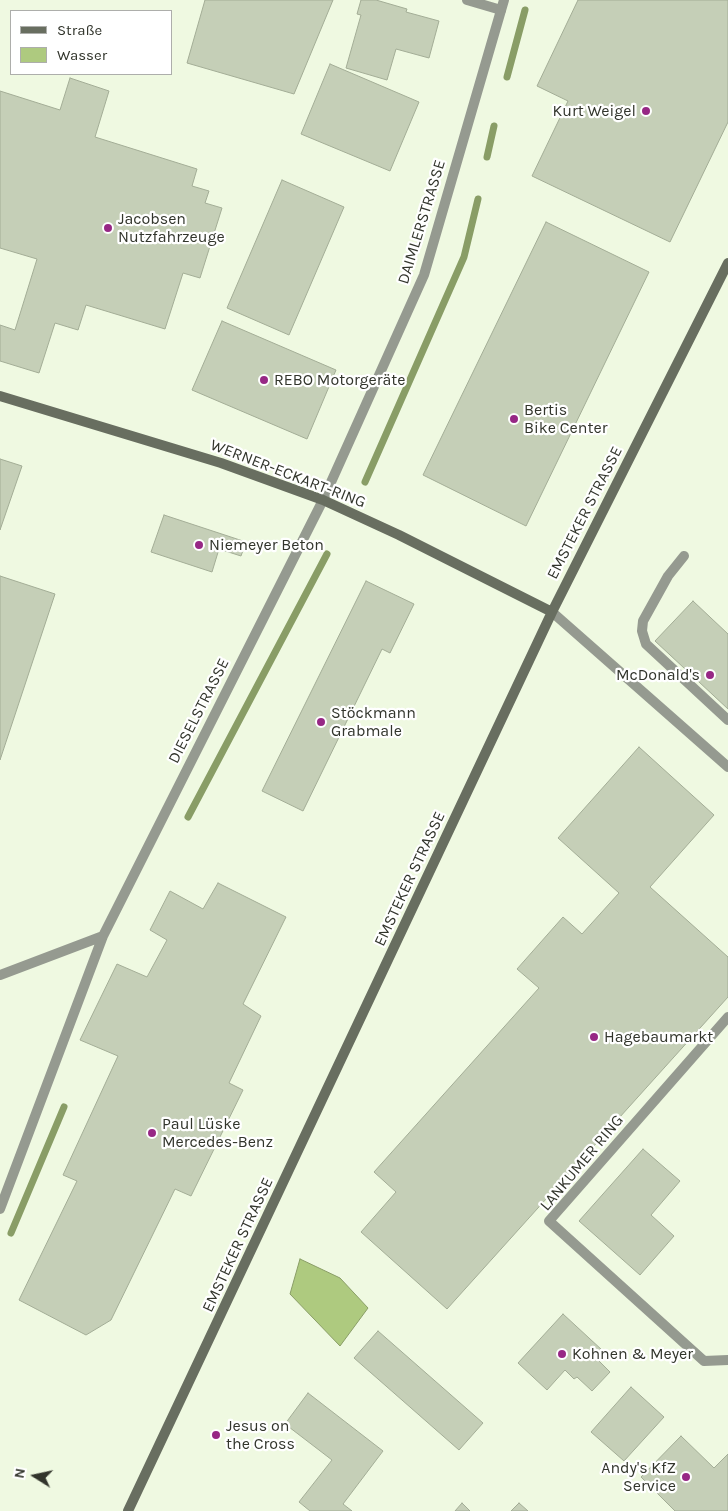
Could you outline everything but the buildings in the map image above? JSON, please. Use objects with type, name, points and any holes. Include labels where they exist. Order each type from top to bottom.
[{"type":"street","points":[[467,0],[502,5]]},
{"type":"street","name":"DAIMLERSTRASSE","points":[[322,500],[424,276],[502,5]]},
{"type":"street","name":"EMSTEKER STRASSE","points":[[128,1511],[552,612],[728,263]]},
{"type":"street","name":"WERNER-ECKART-RING","points":[[0,396],[221,463],[322,500],[400,535],[552,612]]},
{"type":"street","name":"DIESELSTRASSE","points":[[1,1206],[103,936],[322,500]]},
{"type":"street","points":[[684,556],[668,576],[644,620],[642,632],[646,644],[728,720]]},
{"type":"street","points":[[552,612],[728,767]]},
{"type":"street","points":[[0,975],[103,936]]},
{"type":"street","name":"LANKUMER RING","points":[[728,1017],[549,1222],[704,1361],[728,1360]]},
{"type":"water","points":[[300,1259],[340,1278],[368,1308],[340,1346],[290,1294]]},
{"type":"waterway","points":[[507,77],[525,10]]},
{"type":"waterway","points":[[487,157],[494,126]]},
{"type":"waterway","points":[[365,482],[464,257],[478,199]]},
{"type":"waterway","points":[[188,817],[327,554]]},
{"type":"waterway","points":[[11,1233],[64,1107]]},
{"type":"place","name":"Kurt Weigel","points":[[646,111]]},
{"type":"place","name":"Jacobsen Nutzfahrzeuge","points":[[108,228]]},
{"type":"place","name":"REBO Motorgeräte","points":[[264,380]]},
{"type":"place","name":"Bertis Bike Center","points":[[514,419]]},
{"type":"place","name":"Niemeyer Beton","points":[[199,545]]},
{"type":"place","name":"McDonald's","points":[[710,675]]},
{"type":"place","name":"Stöckmann Grabmale","points":[[321,722]]},
{"type":"place","name":"Hagebaumarkt","points":[[594,1037]]},
{"type":"place","name":"Paul Lüske Mercedes-Benz","points":[[152,1133]]},
{"type":"place","name":"Kohnen & Meyer","points":[[562,1354]]},
{"type":"place","name":"Jesus on the Cross","points":[[216,1435]]},
{"type":"place","name":"Andy's KfZ Service","points":[[686,1477]]}]
